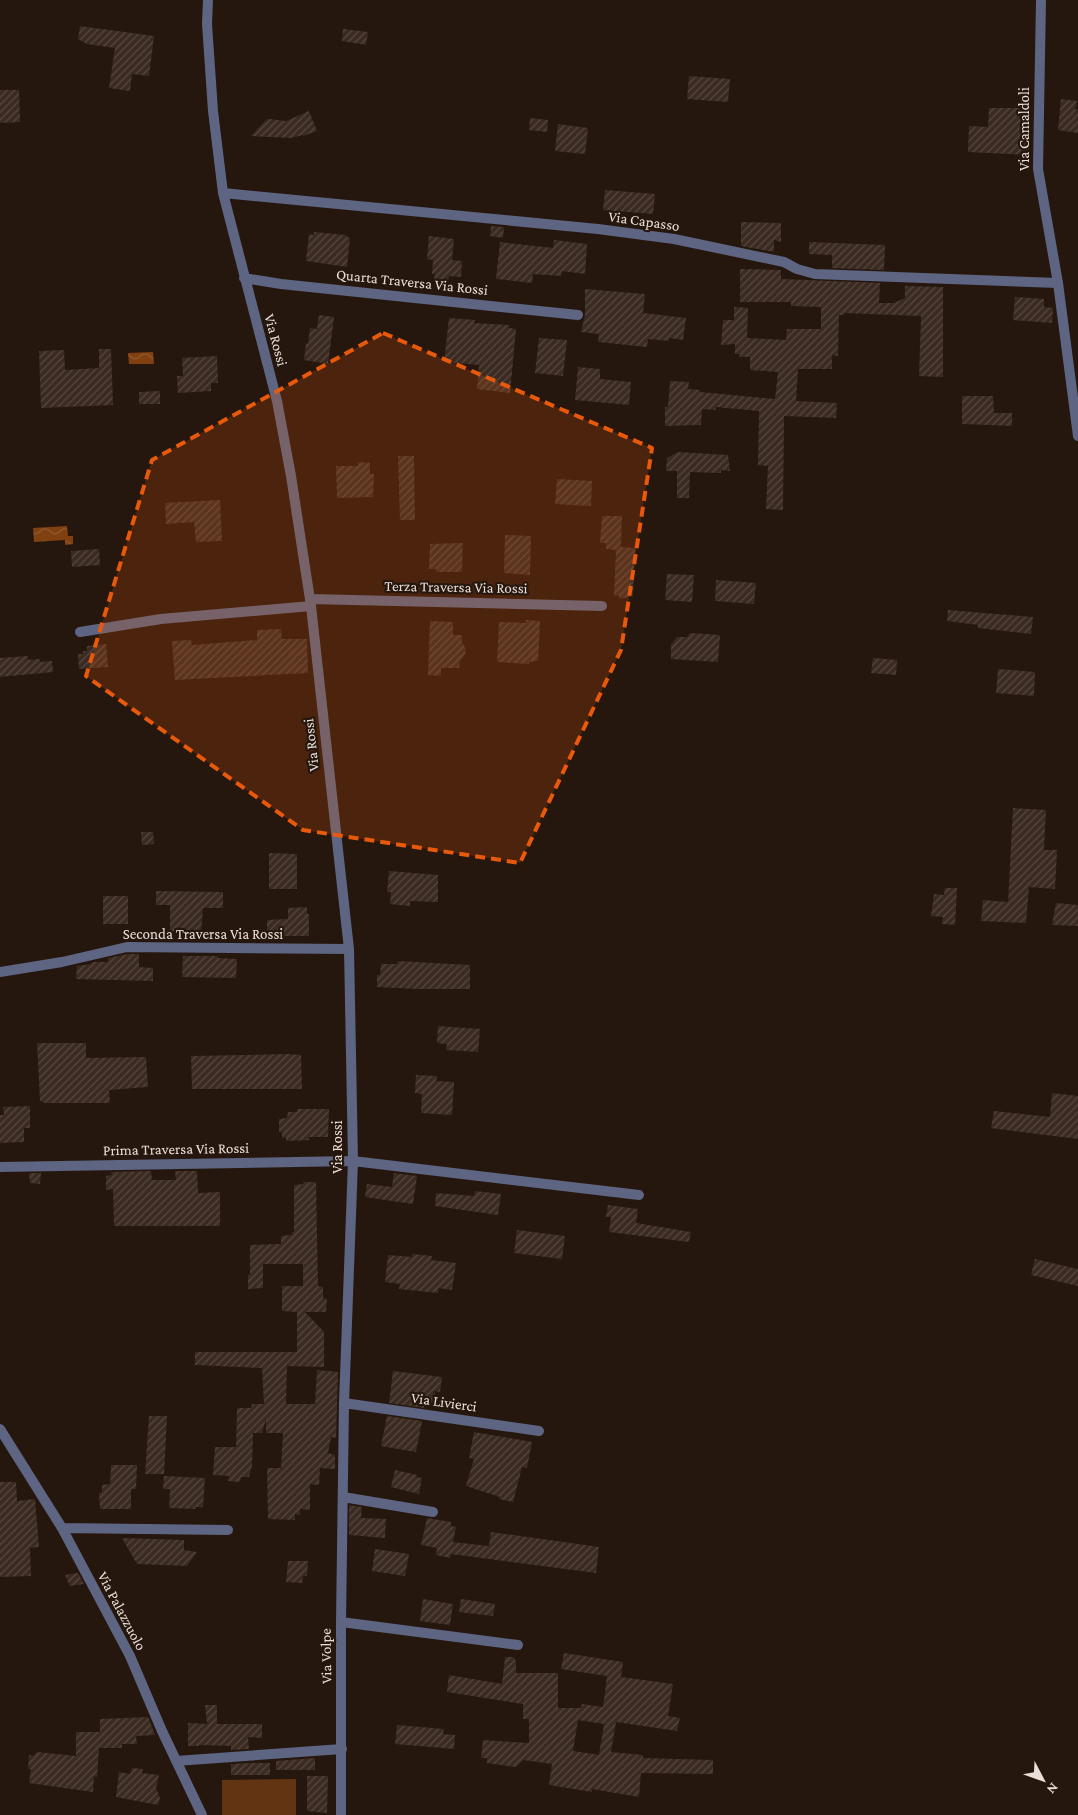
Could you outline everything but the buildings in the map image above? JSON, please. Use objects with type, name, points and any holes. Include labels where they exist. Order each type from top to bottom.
[{"type":"street","name":"Via Rossi","points":[[208,0],[207,24],[212,111],[224,192],[244,278],[277,400],[291,476],[310,602],[349,949],[353,1161],[344,1403],[343,1497]]},
{"type":"street","name":"Via Camaldoli","points":[[1042,0],[1038,169],[1058,283],[1078,436]]},
{"type":"street","name":"Via Capasso","points":[[224,192],[598,229],[664,238],[784,262],[797,269],[815,274],[1058,283]]},
{"type":"street","name":"Quarta Traversa Via Rossi","points":[[244,278],[281,284],[578,314]]},
{"type":"street","name":"Terza Traversa Via Rossi","points":[[80,632],[161,619],[310,602],[602,606]]},
{"type":"street","name":"Seconda Traversa Via Rossi","points":[[0,972],[62,962],[127,947],[349,949]]},
{"type":"street","name":"Prima Traversa Via Rossi","points":[[0,1167],[353,1161],[639,1195]]},
{"type":"street","name":"Via Livierci","points":[[344,1403],[539,1431]]},
{"type":"street","name":"Via Palazzuolo","points":[[0,1429],[62,1528],[130,1656],[202,1815]]},
{"type":"street","points":[[343,1497],[434,1512]]},
{"type":"street","name":"Via Volpe","points":[[341,1815],[343,1497]]},
{"type":"street","points":[[62,1528],[228,1530]]},
{"type":"street","points":[[341,1622],[518,1645]]},
{"type":"street","points":[[176,1761],[342,1749]]},
{"type":"highlighted area","points":[[383,333],[652,448],[621,650],[520,863],[303,830],[86,676],[152,460]]},
{"type":"shaded area","points":[[296,1779],[296,1815],[222,1815],[222,1780]]},
{"type":"water","points":[[153,352],[154,364],[129,364],[128,353]]},
{"type":"water","points":[[67,526],[68,536],[73,536],[73,544],[65,545],[65,540],[34,542],[33,528]]}]
